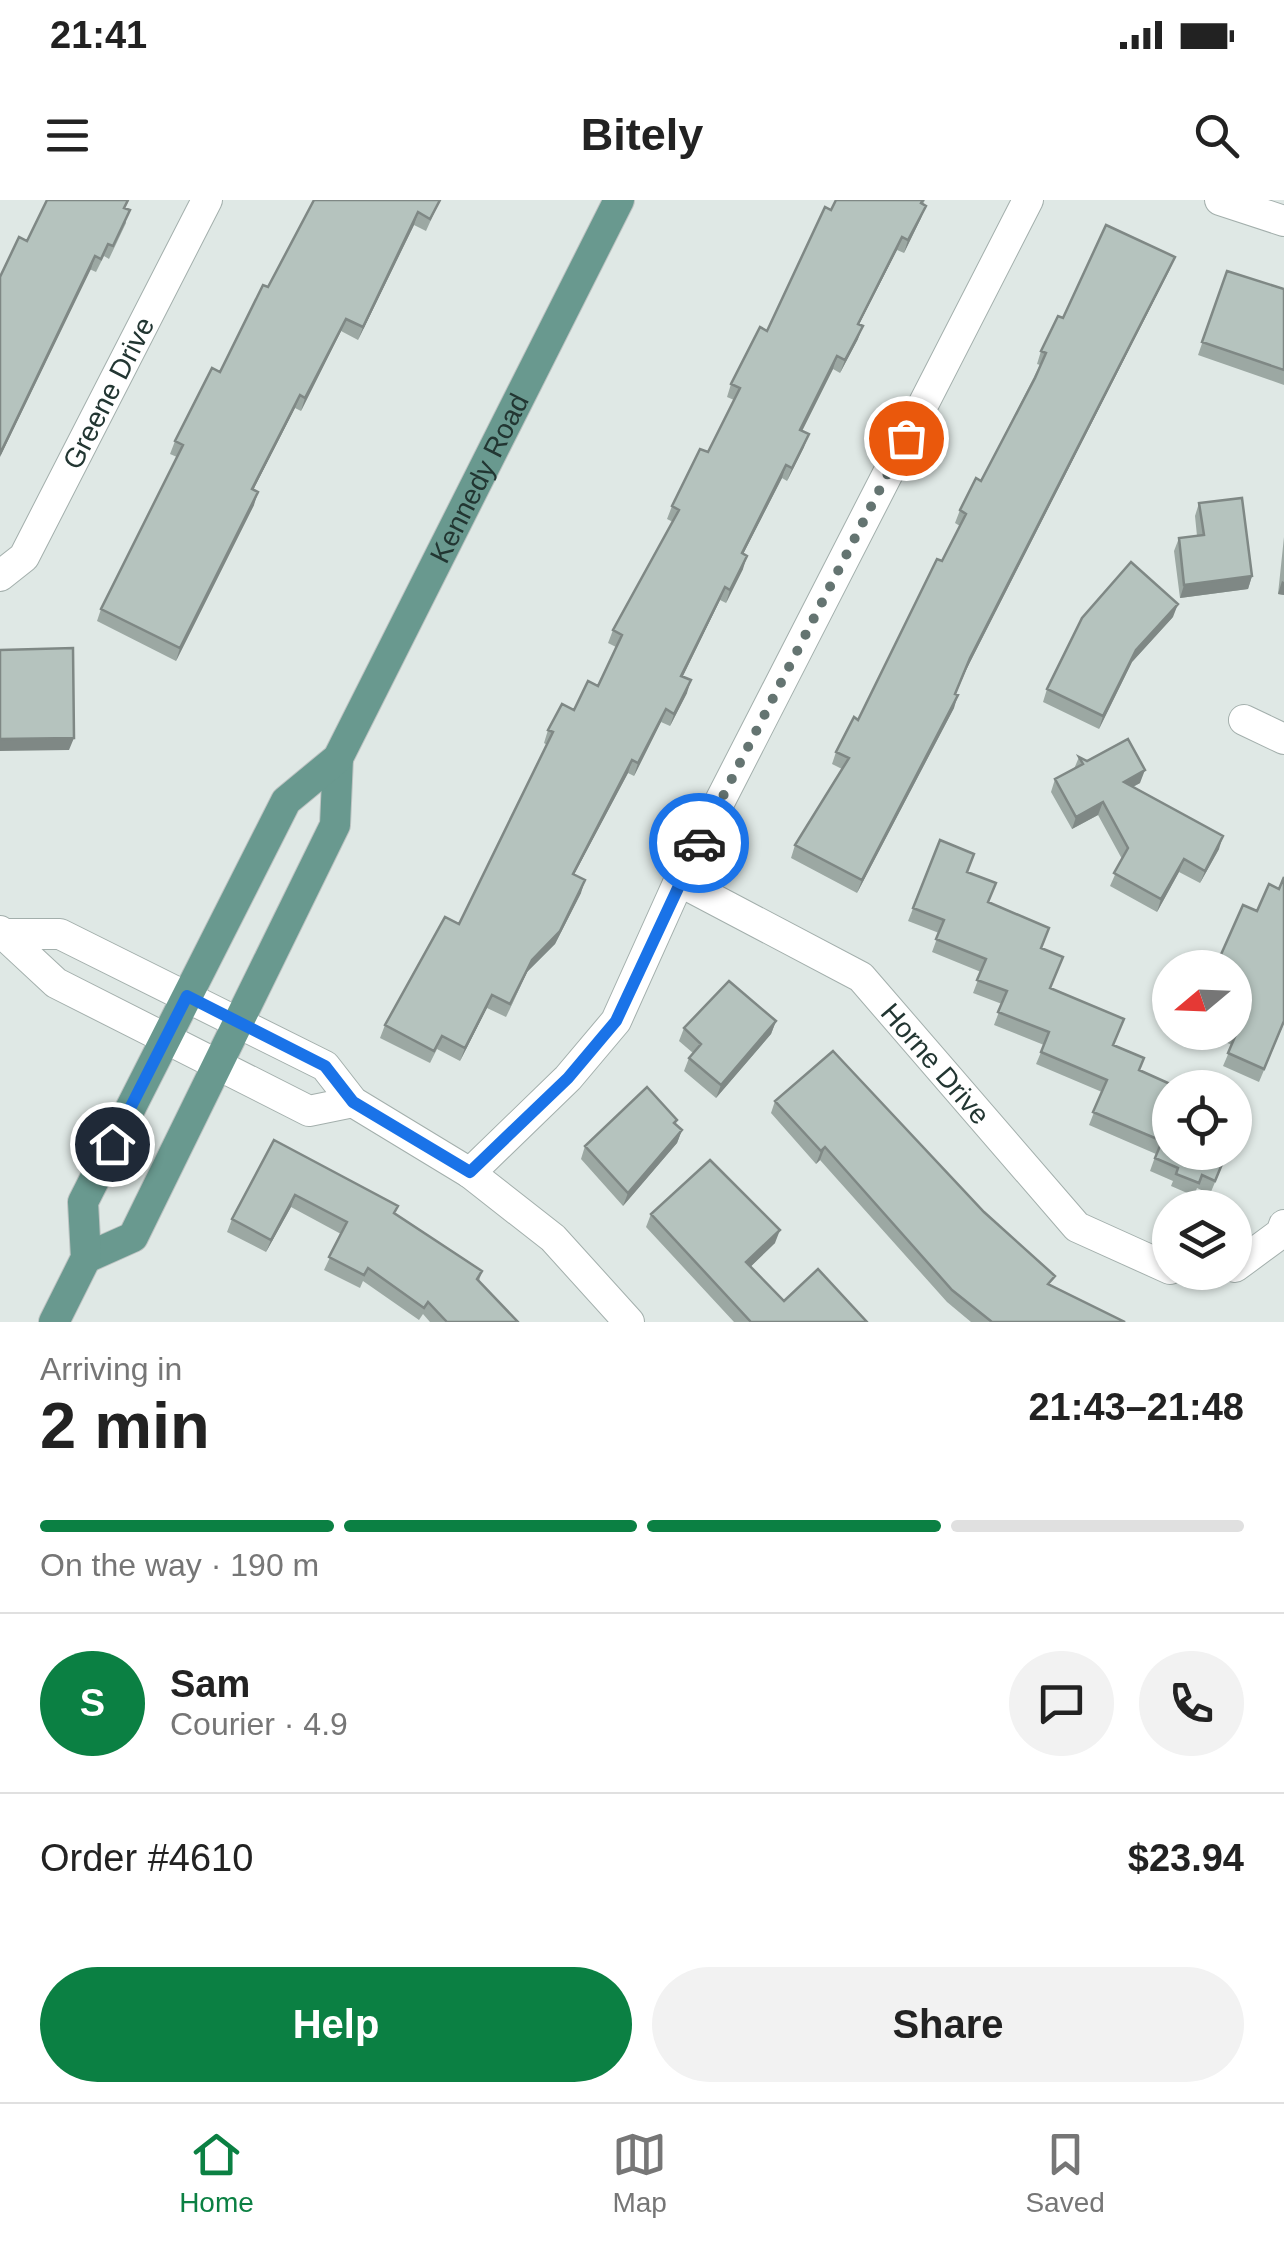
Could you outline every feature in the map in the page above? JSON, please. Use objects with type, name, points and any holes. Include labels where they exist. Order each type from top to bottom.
[{"type":"main road","name":"Kennedy Road","points":[[54,1322],[86,1258],[83,1202],[286,801],[338,758],[618,200]]},
{"type":"main road","name":"Kennedy Road","points":[[86,1258],[134,1237],[335,825],[338,758]]},
{"type":"street","name":"Greene Drive","points":[[0,576],[24,558],[208,200]]},
{"type":"street","points":[[470,1172],[568,1078],[616,1021],[679,881],[1028,200]]},
{"type":"street","points":[[1220,200],[1284,221]]},
{"type":"street","points":[[1244,720],[1284,739]]},
{"type":"street","name":"Horne Drive","points":[[679,881],[860,977],[1077,1227],[1152,1261]]},
{"type":"street","points":[[3,933],[60,934],[325,1066],[353,1102],[470,1172],[553,1238],[629,1322]]},
{"type":"street","points":[[3,933],[56,983],[309,1111],[353,1102]]},
{"type":"street","points":[[1252,1254],[1281,1233],[1284,1225]]},
{"type":"building","points":[[47,200],[128,200],[124,208],[130,210],[113,246],[108,244],[101,259],[95,256],[0,454],[0,277],[19,237],[27,241]]},
{"type":"building","points":[[314,200],[440,200],[430,219],[418,212],[363,327],[346,319],[305,398],[300,395],[252,489],[258,492],[180,648],[101,609],[183,445],[175,441],[212,368],[220,372],[263,285],[268,287]]},
{"type":"building","points":[[836,200],[923,200],[921,203],[926,206],[908,240],[902,237],[858,324],[863,326],[845,360],[837,356],[800,430],[809,434],[792,468],[786,465],[742,553],[747,556],[730,590],[725,587],[681,676],[691,680],[674,714],[666,709],[638,763],[632,760],[573,874],[585,880],[560,931],[532,960],[510,1004],[492,995],[465,1048],[442,1036],[434,1051],[385,1025],[445,917],[459,924],[553,732],[548,730],[562,704],[574,710],[588,681],[598,686],[622,635],[613,630],[679,510],[672,506],[700,449],[708,452],[740,388],[731,384],[760,327],[767,331],[825,207],[831,210]]},
{"type":"building","points":[[1106,225],[1175,257],[970,658],[955,694],[958,695],[862,880],[795,845],[849,758],[836,752],[854,717],[858,720],[937,559],[942,561],[966,514],[960,510],[976,478],[981,481],[1035,378],[1046,353],[1041,351],[1058,316],[1063,318]]},
{"type":"building","points":[[1227,271],[1284,289],[1284,370],[1202,342]]},
{"type":"building","points":[[1242,498],[1252,576],[1184,585],[1179,538],[1204,535],[1199,503]]},
{"type":"building","points":[[1131,562],[1178,604],[1136,650],[1103,716],[1047,689],[1082,618]]},
{"type":"building","points":[[73,648],[74,738],[0,739],[0,650]]},
{"type":"building","points":[[1128,739],[1145,770],[1124,782],[1223,836],[1205,871],[1184,859],[1161,899],[1114,873],[1128,848],[1103,802],[1076,817],[1055,779],[1083,764],[1079,757],[1087,761]]},
{"type":"building","points":[[940,840],[974,854],[967,872],[996,883],[988,902],[1049,928],[1041,948],[1063,957],[1050,988],[1124,1019],[1113,1045],[1144,1058],[1139,1070],[1152,1076],[1152,1137],[1093,1112],[1107,1080],[1041,1052],[1049,1032],[998,1012],[1007,991],[977,980],[986,959],[936,939],[944,920],[913,908]]},
{"type":"building","points":[[1284,877],[1284,1021],[1264,1069],[1228,1053],[1252,1050],[1252,950],[1223,950],[1243,905],[1257,911],[1269,884],[1279,889]]},
{"type":"building","points":[[729,981],[776,1021],[721,1085],[689,1058],[701,1044],[684,1028]]},
{"type":"building","points":[[833,1051],[984,1212],[1055,1276],[1048,1284],[1125,1322],[992,1322],[952,1290],[825,1147],[821,1151],[775,1101]]},
{"type":"building","points":[[647,1087],[682,1130],[628,1193],[585,1146]]},
{"type":"building","points":[[274,1140],[398,1206],[394,1213],[482,1271],[477,1279],[518,1322],[447,1322],[428,1302],[424,1308],[368,1268],[364,1275],[329,1257],[347,1222],[295,1195],[271,1240],[232,1219]]},
{"type":"building","points":[[710,1160],[780,1230],[746,1262],[784,1301],[818,1269],[867,1322],[751,1322],[651,1214]]},
{"type":"building","points":[[1177,1170],[1220,1170],[1215,1181],[1202,1175],[1199,1183],[1176,1174]]},
{"type":"way so far","points":[[699,843],[906,438]]},
{"type":"route","points":[[112,1144],[187,996],[325,1066],[353,1102],[470,1172],[568,1078],[616,1021],[699,843]]}]
